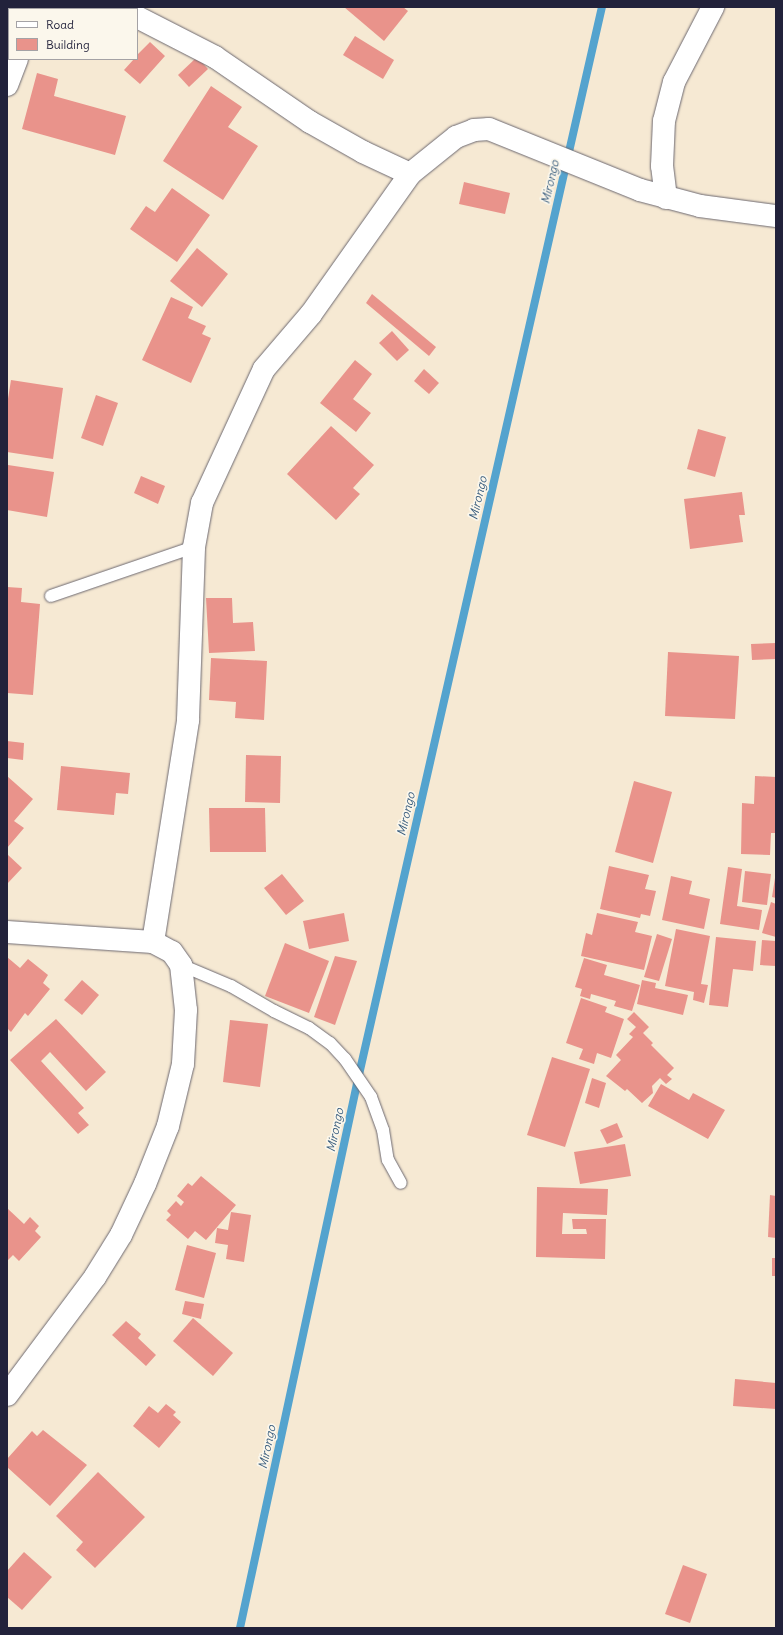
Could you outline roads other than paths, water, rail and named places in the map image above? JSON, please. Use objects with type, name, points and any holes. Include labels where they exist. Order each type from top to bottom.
[{"type":"street","points":[[666,198],[662,166],[664,121],[674,82],[713,7]]},
{"type":"street","points":[[138,18],[215,57],[310,122],[363,152],[410,174]]},
{"type":"street","points":[[7,85],[17,60]]},
{"type":"street","points":[[153,942],[188,720],[194,547],[202,503],[264,369],[310,314],[410,174],[456,137],[474,130],[489,129],[640,190],[666,198],[700,206],[776,216]]},
{"type":"street","points":[[7,932],[153,942],[172,952],[181,965],[186,1010],[183,1064],[168,1126],[145,1184],[121,1235],[95,1277],[7,1395]]},
{"type":"lane","points":[[51,596],[194,547]]},
{"type":"lane","points":[[181,965],[231,986],[274,1011],[309,1028],[330,1043],[345,1059],[371,1098],[383,1130],[388,1160],[401,1183]]},
{"type":"waterway","name":"Mirongo","points":[[240,1628],[358,1079],[602,7]]}]
